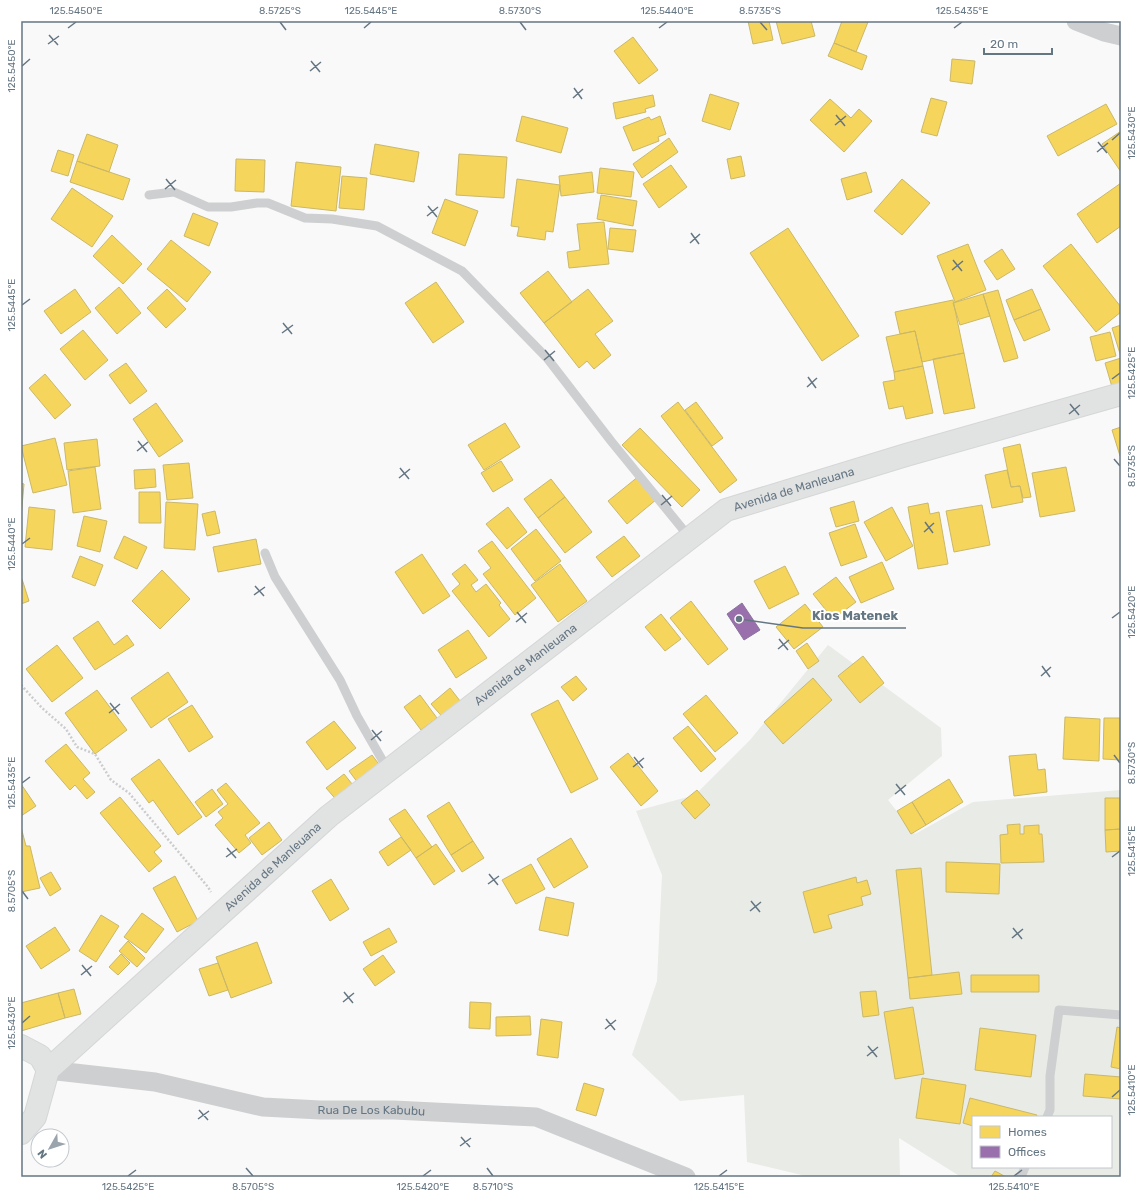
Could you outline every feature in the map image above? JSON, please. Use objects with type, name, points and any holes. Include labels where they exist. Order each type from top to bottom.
[{"type":"street","points":[[1076,21],[1104,32],[1121,36]]},
{"type":"street","name":"Avenida de Manleuana","points":[[48,1070],[329,816],[726,510],[906,455],[1121,394]]},
{"type":"street","points":[[21,1046],[40,1056],[48,1070],[35,1117],[21,1133]]},
{"type":"street","name":"Rua De Los Kabubu","points":[[48,1070],[155,1082],[263,1107],[320,1110],[394,1110],[536,1117],[686,1177]]},
{"type":"lane","points":[[149,195],[174,192],[208,207],[231,207],[257,203],[268,204],[305,218],[332,219],[377,226],[462,271],[547,358],[611,441],[690,538]]},
{"type":"lane","points":[[265,553],[275,577],[340,680],[357,716],[388,770]]},
{"type":"lane","points":[[1047,1116],[1050,1110],[1050,1076],[1059,1010],[1121,1015]]},
{"type":"path","points":[[21,685],[42,708],[66,729],[77,746],[95,754],[111,780],[129,794],[208,887],[211,894]]},
{"type":"shaded area","points":[[828,645],[941,728],[942,756],[888,800],[915,834],[973,802],[1121,790],[1121,1177],[961,1177],[899,1138],[900,1177],[810,1177],[747,1162],[744,1095],[680,1101],[632,1055],[657,981],[662,875],[636,811],[695,795],[750,740]]},
{"type":"building: Homes","points":[[748,21],[769,21],[773,40],[753,44]]},
{"type":"building: Homes","points":[[776,21],[811,21],[815,36],[782,44]]},
{"type":"building: Homes","points":[[842,21],[868,22],[856,52],[834,43]]},
{"type":"building: Homes","points":[[633,37],[658,70],[639,84],[614,51]]},
{"type":"building: Homes","points":[[834,43],[867,56],[862,70],[828,56]]},
{"type":"building: Homes","points":[[952,59],[975,61],[972,84],[950,81]]},
{"type":"building: Homes","points":[[710,94],[739,103],[730,130],[702,121]]},
{"type":"building: Homes","points":[[653,95],[655,106],[645,109],[646,112],[616,119],[613,103]]},
{"type":"building: Homes","points":[[931,98],[947,102],[937,136],[921,132]]},
{"type":"building: Homes","points":[[830,99],[851,118],[859,109],[872,121],[844,152],[810,120]]},
{"type":"building: Homes","points":[[1106,104],[1117,124],[1058,156],[1047,136]]},
{"type":"building: Homes","points":[[522,116],[568,128],[561,153],[516,141]]},
{"type":"building: Homes","points":[[660,116],[666,134],[658,137],[659,141],[633,151],[623,127],[649,117],[651,120]]},
{"type":"building: Homes","points":[[1121,131],[1121,172],[1102,144]]},
{"type":"building: Homes","points":[[87,134],[118,145],[109,172],[77,161]]},
{"type":"building: Homes","points":[[669,138],[678,152],[642,178],[633,164]]},
{"type":"building: Homes","points":[[375,144],[419,152],[414,182],[370,174]]},
{"type":"building: Homes","points":[[58,150],[74,155],[68,176],[51,171]]},
{"type":"building: Homes","points":[[459,154],[507,157],[504,198],[456,195]]},
{"type":"building: Homes","points":[[741,156],[745,176],[731,179],[727,159]]},
{"type":"building: Homes","points":[[236,159],[265,160],[264,192],[235,191]]},
{"type":"building: Homes","points":[[77,161],[130,179],[123,200],[70,182]]},
{"type":"building: Homes","points":[[296,162],[341,167],[336,211],[291,206]]},
{"type":"building: Homes","points":[[671,165],[687,187],[659,208],[643,184]]},
{"type":"building: Homes","points":[[600,168],[634,172],[631,197],[597,193]]},
{"type":"building: Homes","points":[[592,172],[594,192],[561,196],[559,176]]},
{"type":"building: Homes","points":[[866,172],[872,192],[847,200],[841,179]]},
{"type":"building: Homes","points":[[342,176],[367,178],[364,210],[339,208]]},
{"type":"building: Homes","points":[[517,179],[560,185],[553,232],[546,231],[545,240],[517,236],[519,227],[511,226]]},
{"type":"building: Homes","points":[[902,179],[930,203],[902,235],[874,211]]},
{"type":"building: Homes","points":[[1121,183],[1121,226],[1097,243],[1077,214]]},
{"type":"building: Homes","points":[[72,188],[113,216],[92,247],[51,219]]},
{"type":"building: Homes","points":[[601,195],[637,201],[633,226],[597,219]]},
{"type":"building: Homes","points":[[445,199],[478,211],[465,246],[432,233]]},
{"type":"building: Homes","points":[[193,213],[218,223],[209,246],[184,236]]},
{"type":"building: Homes","points":[[604,222],[609,264],[569,268],[567,252],[580,250],[577,224]]},
{"type":"building: Homes","points":[[610,228],[636,230],[633,252],[608,249]]},
{"type":"building: Homes","points":[[788,228],[859,336],[822,361],[750,253]]},
{"type":"building: Homes","points":[[112,235],[142,264],[123,284],[93,256]]},
{"type":"building: Homes","points":[[171,240],[211,272],[187,302],[147,269]]},
{"type":"building: Homes","points":[[968,244],[986,290],[955,302],[937,256]]},
{"type":"building: Homes","points":[[1071,244],[1121,307],[1121,312],[1096,332],[1043,266]]},
{"type":"building: Homes","points":[[1002,249],[1015,269],[997,280],[984,261]]},
{"type":"building: Homes","points":[[548,271],[572,302],[544,323],[520,293]]},
{"type":"building: Homes","points":[[436,282],[464,322],[433,343],[405,303]]},
{"type":"building: Homes","points":[[119,287],[141,313],[117,334],[95,308]]},
{"type":"building: Homes","points":[[75,289],[91,312],[61,334],[44,311]]},
{"type":"building: Homes","points":[[167,289],[186,309],[166,328],[147,308]]},
{"type":"building: Homes","points":[[588,289],[613,321],[595,334],[611,355],[594,369],[587,361],[579,368],[544,323]]},
{"type":"building: Homes","points":[[1032,289],[1041,309],[1014,320],[1006,300]]},
{"type":"building: Homes","points":[[998,290],[1018,358],[1004,362],[983,294]]},
{"type":"building: Homes","points":[[983,294],[990,316],[960,325],[953,303]]},
{"type":"building: Homes","points":[[953,300],[964,353],[922,362],[915,331],[900,334],[895,312]]},
{"type":"building: Homes","points":[[1041,309],[1050,330],[1024,341],[1014,320]]},
{"type":"building: Homes","points":[[1121,325],[1121,357],[1112,328]]},
{"type":"building: Homes","points":[[83,330],[108,360],[85,380],[60,349]]},
{"type":"building: Homes","points":[[915,331],[923,366],[894,372],[886,337]]},
{"type":"building: Homes","points":[[1110,332],[1116,356],[1096,361],[1090,337]]},
{"type":"building: Homes","points":[[964,353],[975,408],[944,414],[933,359]]},
{"type":"building: Homes","points":[[1121,358],[1121,384],[1112,387],[1105,363]]},
{"type":"building: Homes","points":[[126,363],[147,391],[130,404],[109,375]]},
{"type":"building: Homes","points":[[923,366],[933,413],[906,419],[903,406],[889,409],[883,382],[895,380],[894,372]]},
{"type":"building: Homes","points":[[45,374],[71,405],[55,419],[29,388]]},
{"type":"building: Homes","points":[[678,402],[737,480],[720,493],[661,416]]},
{"type":"building: Homes","points":[[696,402],[723,438],[712,446],[685,410]]},
{"type":"building: Homes","points":[[156,403],[183,441],[159,457],[133,419]]},
{"type":"building: Homes","points":[[505,423],[520,447],[484,470],[468,445]]},
{"type":"building: Homes","points":[[1121,427],[1121,455],[1120,456],[1112,430]]},
{"type":"building: Homes","points":[[640,428],[700,490],[682,507],[622,445]]},
{"type":"building: Homes","points":[[55,438],[67,485],[33,493],[21,446]]},
{"type":"building: Homes","points":[[97,439],[100,466],[67,470],[64,443]]},
{"type":"building: Homes","points":[[1020,444],[1031,497],[1023,498],[1020,486],[1011,487],[1003,448]]},
{"type":"building: Homes","points":[[501,461],[513,480],[493,492],[481,473]]},
{"type":"building: Homes","points":[[189,463],[193,498],[167,500],[163,465]]},
{"type":"building: Homes","points":[[95,467],[101,509],[73,513],[68,471]]},
{"type":"building: Homes","points":[[1066,467],[1075,511],[1040,517],[1032,473]]},
{"type":"building: Homes","points":[[155,469],[156,487],[135,489],[134,470]]},
{"type":"building: Homes","points":[[1007,470],[1011,487],[1020,486],[1023,502],[992,508],[985,475]]},
{"type":"building: Homes","points":[[639,476],[657,499],[627,524],[608,501]]},
{"type":"building: Homes","points":[[551,479],[565,497],[538,518],[524,499]]},
{"type":"building: Homes","points":[[21,483],[24,484],[21,518]]},
{"type":"building: Homes","points":[[139,492],[160,492],[161,523],[139,523]]},
{"type":"building: Homes","points":[[565,497],[592,532],[565,553],[538,518]]},
{"type":"building: Homes","points":[[854,501],[859,521],[836,527],[830,508]]},
{"type":"building: Homes","points":[[166,502],[198,504],[195,550],[164,548]]},
{"type":"building: Homes","points":[[928,503],[930,514],[939,512],[948,564],[918,569],[908,507]]},
{"type":"building: Homes","points":[[982,505],[990,545],[954,552],[946,511]]},
{"type":"building: Homes","points":[[29,507],[55,510],[52,550],[25,547]]},
{"type":"building: Homes","points":[[508,507],[527,532],[507,549],[486,524]]},
{"type":"building: Homes","points":[[892,507],[913,546],[886,561],[864,522]]},
{"type":"building: Homes","points":[[215,511],[220,533],[207,536],[202,514]]},
{"type":"building: Homes","points":[[84,516],[107,521],[100,552],[77,546]]},
{"type":"building: Homes","points":[[855,524],[867,557],[841,566],[829,533]]},
{"type":"building: Homes","points":[[536,529],[561,561],[535,581],[511,549]]},
{"type":"building: Homes","points":[[124,536],[147,547],[137,569],[114,558]]},
{"type":"building: Homes","points":[[624,536],[640,556],[612,577],[596,557]]},
{"type":"building: Homes","points":[[256,539],[261,564],[218,572],[213,547]]},
{"type":"building: Homes","points":[[492,541],[536,598],[515,615],[483,574],[491,568],[478,551]]},
{"type":"building: Homes","points":[[422,554],[450,596],[423,614],[395,572]]},
{"type":"building: Homes","points":[[80,556],[103,565],[95,586],[72,577]]},
{"type":"building: Homes","points":[[882,562],[894,589],[861,603],[849,577]]},
{"type":"building: Homes","points":[[465,564],[478,580],[471,585],[476,592],[486,584],[501,603],[499,605],[510,619],[489,637],[452,591],[460,584],[452,574]]},
{"type":"building: Homes","points":[[560,564],[587,601],[558,622],[531,585]]},
{"type":"building: Homes","points":[[785,566],[799,594],[769,609],[754,581]]},
{"type":"building: Homes","points":[[162,570],[190,599],[160,629],[132,601]]},
{"type":"building: Homes","points":[[836,577],[856,602],[833,619],[813,594]]},
{"type":"building: Homes","points":[[22,579],[29,601],[21,604],[21,580]]},
{"type":"building: Homes","points":[[691,601],[728,649],[708,665],[670,618]]},
{"type":"building: Homes","points":[[805,604],[823,627],[794,649],[776,627]]},
{"type":"building: Homes","points":[[661,614],[681,639],[665,651],[645,627]]},
{"type":"building: Homes","points":[[98,621],[114,645],[127,635],[134,645],[95,670],[73,638]]},
{"type":"building: Homes","points":[[468,630],[487,658],[456,678],[438,650]]},
{"type":"building: Homes","points":[[807,643],[819,661],[808,669],[796,651]]},
{"type":"building: Homes","points":[[57,645],[83,678],[52,702],[26,669]]},
{"type":"building: Homes","points":[[863,656],[884,683],[860,703],[838,676]]},
{"type":"building: Homes","points":[[168,672],[188,702],[151,728],[131,698]]},
{"type":"building: Homes","points":[[576,676],[587,689],[573,701],[561,687]]},
{"type":"building: Homes","points":[[813,678],[832,700],[783,744],[764,722]]},
{"type":"building: Homes","points":[[450,688],[464,706],[446,721],[431,704]]},
{"type":"building: Homes","points":[[97,690],[127,730],[95,754],[65,713]]},
{"type":"building: Homes","points":[[420,695],[437,718],[421,730],[404,707]]},
{"type":"building: Homes","points":[[706,695],[738,733],[715,752],[683,714]]},
{"type":"building: Homes","points":[[558,700],[598,779],[571,793],[531,714]]},
{"type":"building: Homes","points":[[192,705],[213,737],[189,752],[168,719]]},
{"type":"building: Homes","points":[[1065,717],[1100,719],[1099,761],[1063,759]]},
{"type":"building: Homes","points":[[1104,718],[1121,718],[1121,760],[1103,759]]},
{"type":"building: Homes","points":[[334,721],[356,748],[327,770],[306,742]]},
{"type":"building: Homes","points":[[688,726],[716,759],[701,772],[673,738]]},
{"type":"building: Homes","points":[[66,744],[90,773],[83,779],[95,792],[87,799],[75,785],[70,790],[45,761]]},
{"type":"building: Homes","points":[[628,753],[658,791],[641,806],[610,767]]},
{"type":"building: Homes","points":[[1036,754],[1038,770],[1045,769],[1047,792],[1014,796],[1009,756]]},
{"type":"building: Homes","points":[[372,755],[384,771],[361,787],[349,771]]},
{"type":"building: Homes","points":[[159,759],[202,817],[178,835],[153,800],[149,803],[131,779]]},
{"type":"building: Homes","points":[[344,774],[357,790],[340,804],[326,788]]},
{"type":"building: Homes","points":[[949,779],[963,802],[926,825],[912,802]]},
{"type":"building: Homes","points":[[226,783],[260,823],[245,835],[251,843],[239,853],[215,825],[223,818],[218,812],[228,804],[217,790]]},
{"type":"building: Homes","points":[[21,784],[36,806],[21,816]]},
{"type":"building: Homes","points":[[212,789],[223,804],[206,817],[195,802]]},
{"type":"building: Homes","points":[[697,790],[710,805],[695,819],[681,803]]},
{"type":"building: Homes","points":[[120,797],[161,846],[154,852],[162,861],[149,872],[100,813]]},
{"type":"building: Homes","points":[[1105,798],[1121,798],[1121,829],[1105,830]]},
{"type":"building: Homes","points":[[449,802],[473,841],[451,855],[427,816]]},
{"type":"building: Homes","points":[[912,802],[926,825],[911,834],[897,811]]},
{"type":"building: Homes","points":[[405,809],[432,847],[416,858],[389,819]]},
{"type":"building: Homes","points":[[269,822],[282,840],[262,855],[249,838]]},
{"type":"building: Homes","points":[[1020,824],[1020,834],[1024,834],[1024,826],[1039,825],[1039,834],[1042,834],[1044,862],[1001,863],[1000,835],[1008,834],[1007,825]]},
{"type":"building: Homes","points":[[21,827],[26,846],[30,846],[40,888],[21,892]]},
{"type":"building: Homes","points":[[1121,829],[1121,851],[1106,852],[1105,830]]},
{"type":"building: Homes","points":[[401,837],[411,850],[388,866],[379,852]]},
{"type":"building: Homes","points":[[571,838],[588,867],[554,888],[537,859]]},
{"type":"building: Homes","points":[[473,841],[484,858],[462,872],[451,855]]},
{"type":"building: Homes","points":[[436,844],[455,871],[434,885],[416,858]]},
{"type":"building: Homes","points":[[946,862],[1000,864],[999,894],[946,892]]},
{"type":"building: Homes","points":[[531,864],[545,889],[516,904],[502,880]]},
{"type":"building: Homes","points":[[921,868],[932,975],[908,978],[896,870]]},
{"type":"building: Homes","points":[[51,872],[61,889],[50,896],[40,878]]},
{"type":"building: Homes","points":[[175,876],[198,921],[177,932],[153,888]]},
{"type":"building: Homes","points":[[856,877],[857,883],[867,880],[871,894],[861,897],[863,905],[828,915],[832,928],[814,933],[803,892]]},
{"type":"building: Homes","points":[[331,879],[349,909],[330,921],[312,891]]},
{"type":"building: Homes","points":[[546,897],[574,903],[568,936],[539,930]]},
{"type":"building: Homes","points":[[142,913],[164,929],[146,953],[124,937]]},
{"type":"building: Homes","points":[[101,915],[119,926],[96,962],[79,951]]},
{"type":"building: Homes","points":[[55,927],[70,950],[41,969],[26,946]]},
{"type":"building: Homes","points":[[389,928],[397,942],[371,956],[363,942]]},
{"type":"building: Homes","points":[[128,941],[145,958],[137,967],[119,951]]},
{"type":"building: Homes","points":[[257,942],[272,983],[231,998],[216,957]]},
{"type":"building: Homes","points":[[121,954],[130,963],[118,975],[109,967]]},
{"type":"building: Homes","points":[[383,955],[395,972],[375,986],[363,969]]},
{"type":"building: Homes","points":[[218,963],[228,990],[209,996],[199,969]]},
{"type":"building: Homes","points":[[959,972],[962,994],[910,999],[908,978]]},
{"type":"building: Homes","points":[[971,975],[1039,975],[1039,992],[971,992]]},
{"type":"building: Homes","points":[[74,989],[81,1014],[65,1018],[58,993]]},
{"type":"building: Homes","points":[[876,991],[879,1015],[863,1017],[860,992]]},
{"type":"building: Homes","points":[[58,993],[65,1018],[21,1031],[21,1003]]},
{"type":"building: Homes","points":[[470,1002],[491,1003],[490,1029],[469,1028]]},
{"type":"building: Homes","points":[[913,1007],[924,1074],[895,1079],[884,1012]]},
{"type":"building: Homes","points":[[530,1016],[531,1035],[496,1036],[496,1017]]},
{"type":"building: Homes","points":[[541,1019],[562,1022],[558,1058],[537,1055]]},
{"type":"building: Homes","points":[[1117,1027],[1121,1028],[1121,1069],[1111,1067]]},
{"type":"building: Homes","points":[[980,1028],[1036,1035],[1031,1077],[975,1070]]},
{"type":"building: Homes","points":[[1085,1074],[1121,1077],[1121,1099],[1083,1096]]},
{"type":"building: Homes","points":[[922,1078],[966,1085],[960,1124],[916,1118]]},
{"type":"building: Homes","points":[[584,1083],[604,1089],[596,1116],[576,1110]]},
{"type":"building: Homes","points":[[970,1098],[1037,1115],[972,1116],[972,1126],[963,1123]]},
{"type":"building: Homes","points":[[995,1171],[1006,1177],[991,1177]]},
{"type":"building: Offices","points":[[742,603],[760,630],[744,640],[727,614]]},
{"type":"place","name":"Kios Matenek","points":[[739,619]]}]
